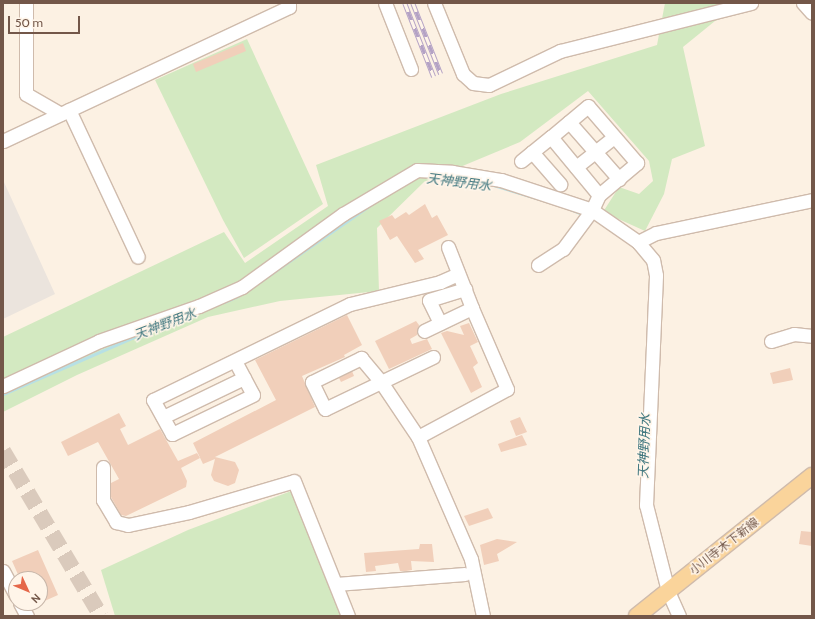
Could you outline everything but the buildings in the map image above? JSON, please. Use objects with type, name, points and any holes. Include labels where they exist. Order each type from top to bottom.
[{"type":"main road","name":"小川寺木下新線","points":[[637,616],[812,476]]},
{"type":"street","points":[[26,3],[26,94],[65,112],[138,257]]},
{"type":"street","points":[[3,141],[289,7],[289,3]]},
{"type":"street","points":[[384,3],[411,68]]},
{"type":"street","points":[[434,3],[463,74],[473,83],[488,85],[560,51],[751,3]]},
{"type":"street","points":[[803,3],[812,13]]},
{"type":"street","points":[[520,161],[588,106],[637,163],[599,195],[592,210],[563,249],[538,265]]},
{"type":"street","points":[[569,122],[619,179]]},
{"type":"street","points":[[576,167],[614,136]]},
{"type":"street","points":[[550,137],[599,195]]},
{"type":"street","points":[[532,152],[560,184]]},
{"type":"street","points":[[3,386],[100,341],[199,306],[242,287],[343,214],[417,170],[452,172],[501,180],[532,188],[592,210],[638,242],[653,260],[656,275],[646,505],[668,591],[679,616]]},
{"type":"street","points":[[638,242],[656,233],[812,200]]},
{"type":"street","points":[[418,437],[507,389],[472,308],[448,247]]},
{"type":"street","points":[[235,361],[253,395],[172,434],[153,400],[350,304],[440,282],[458,274]]},
{"type":"street","points":[[440,324],[429,300],[465,289]]},
{"type":"street","points":[[424,331],[472,308]]},
{"type":"street","points":[[771,341],[794,334],[812,336]]},
{"type":"street","points":[[433,357],[381,382],[325,408],[312,382],[361,358],[381,382],[418,437],[462,544],[471,559],[483,616]]},
{"type":"street","points":[[163,417],[244,378]]},
{"type":"street","points":[[102,467],[103,500],[116,522],[128,525],[189,512],[294,481],[348,616]]},
{"type":"street","points":[[462,544],[465,574],[474,616]]},
{"type":"street","points":[[3,571],[8,580]]},
{"type":"street","points":[[336,584],[465,574]]},
{"type":"shaded area","points":[[3,180],[55,294],[3,319]]},
{"type":"green space","points":[[665,3],[760,3],[715,21],[683,47],[705,146],[672,159],[664,194],[645,231],[603,212],[619,187],[639,194],[653,181],[649,161],[588,91],[520,142],[424,182],[377,228],[379,291],[280,301],[208,317],[77,375],[3,412],[3,337],[224,232],[245,263],[328,206],[316,165],[501,94],[657,45]]},
{"type":"green space","points":[[247,39],[323,204],[244,258],[223,220],[155,80]]},
{"type":"green space","points":[[294,490],[342,616],[115,616],[101,570],[188,530]]},
{"type":"waterway","name":"天神野用水","points":[[442,178],[476,182]]},
{"type":"waterway","name":"天神野用水","points":[[490,184],[549,202]]},
{"type":"waterway","name":"天神野用水","points":[[249,289],[376,201]]},
{"type":"waterway","name":"天神野用水","points":[[570,209],[585,215]]},
{"type":"waterway","name":"天神野用水","points":[[224,302],[238,296]]},
{"type":"waterway","name":"天神野用水","points":[[3,394],[150,330]]},
{"type":"tunnel","points":[[3,451],[101,616]]},
{"type":"railway","points":[[405,3],[434,77]]},
{"type":"railway","points":[[413,3],[441,74]]}]
